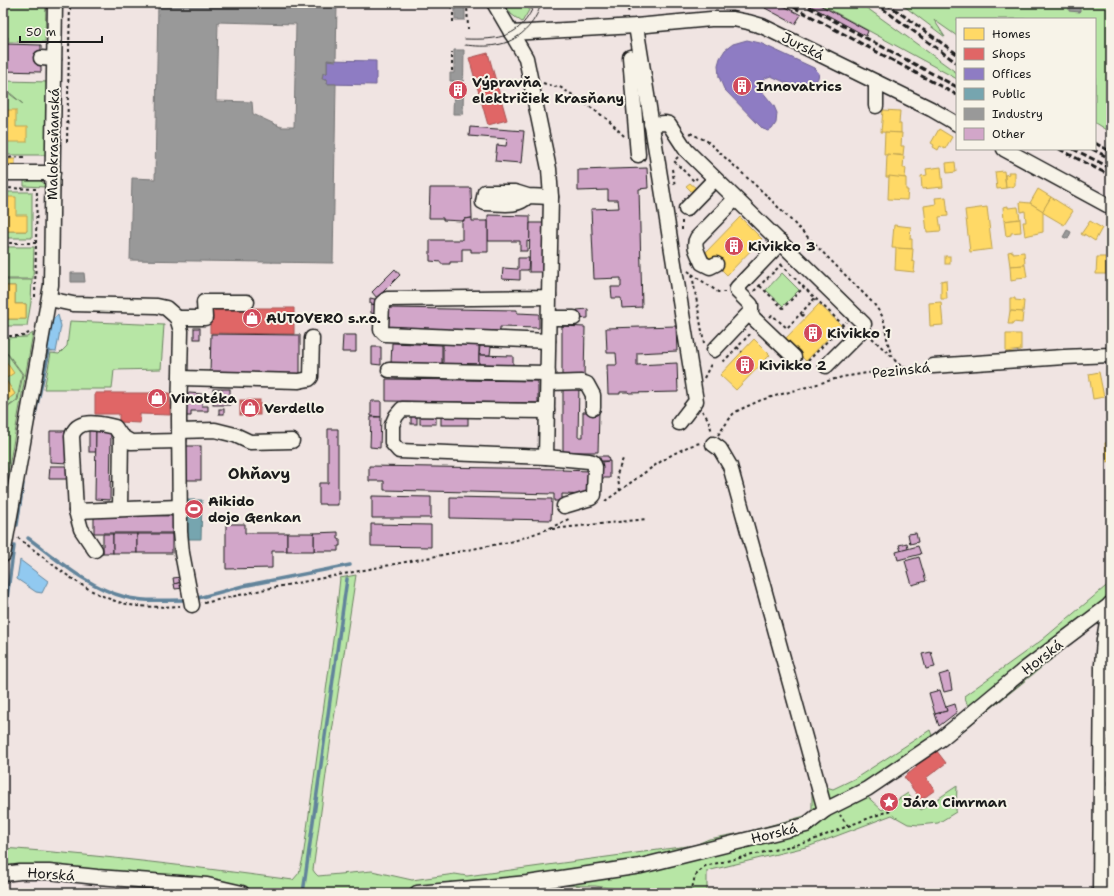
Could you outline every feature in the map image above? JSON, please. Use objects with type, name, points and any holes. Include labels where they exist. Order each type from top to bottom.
[{"type":"street","name":"Malokrasňanská","points":[[3,555],[45,294],[53,173],[48,59],[55,3]]},
{"type":"street","points":[[494,3],[526,58],[549,169],[551,197],[546,457]]},
{"type":"street","name":"Jurská","points":[[511,33],[636,26],[711,19],[733,19],[748,22],[762,26],[956,123]]},
{"type":"street","points":[[636,26],[695,397],[679,423]]},
{"type":"street","points":[[630,57],[637,150]]},
{"type":"street","points":[[876,82],[876,106]]},
{"type":"street","points":[[651,124],[667,123],[671,126],[686,150],[712,182],[735,199],[778,245],[864,325],[863,329],[826,366]]},
{"type":"street","points":[[1006,150],[1111,207]]},
{"type":"street","points":[[3,173],[53,173]]},
{"type":"street","points":[[686,209],[712,182]]},
{"type":"street","points":[[528,196],[551,197]]},
{"type":"street","points":[[716,264],[710,267],[702,263],[696,250],[695,241],[735,199]]},
{"type":"street","points":[[714,350],[752,311],[751,305],[742,296],[737,288],[778,245]]},
{"type":"street","points":[[45,294],[73,304],[163,307],[171,311],[177,318],[181,331],[179,507],[182,553],[192,605]]},
{"type":"street","points":[[548,340],[385,334],[381,330],[382,303],[387,299],[549,297]]},
{"type":"street","points":[[177,318],[205,318],[204,302],[246,302]]},
{"type":"street","points":[[747,316],[762,326],[794,357]]},
{"type":"street","points":[[549,318],[574,318]]},
{"type":"street","points":[[180,378],[299,381],[309,379],[311,377],[312,338]]},
{"type":"street","name":"Pezinská","points":[[933,366],[1111,355]]},
{"type":"street","points":[[389,370],[548,378],[581,382],[587,384],[593,395],[593,408]]},
{"type":"street","points":[[547,411],[402,409],[396,416],[392,425],[392,443],[399,451],[546,457],[589,460],[593,462],[595,467],[593,497],[564,506]]},
{"type":"street","points":[[95,550],[81,529],[76,511],[72,436],[76,429],[87,422],[115,426],[121,436],[131,442],[216,430],[235,435],[250,442],[292,441]]},
{"type":"street","points":[[120,509],[121,436]]},
{"type":"street","points":[[714,442],[730,466],[830,808]]},
{"type":"street","points":[[76,511],[179,507]]},
{"type":"street","points":[[1100,893],[1102,665],[1104,640],[1111,604]]},
{"type":"street","name":"Horská","points":[[417,893],[528,883],[641,866],[806,825],[830,808],[867,789],[941,739],[1025,670],[1111,604]]},
{"type":"street","name":"Horská","points":[[3,874],[20,872],[50,872],[97,878],[207,885],[242,893]]},
{"type":"path","points":[[66,149],[70,3]]},
{"type":"path","points":[[467,3],[468,30]]},
{"type":"path","points":[[453,10],[453,22]]},
{"type":"path","points":[[452,52],[452,71]]},
{"type":"path","points":[[528,68],[544,83],[555,87],[558,86],[607,119],[637,150]]},
{"type":"path","points":[[675,132],[691,133],[707,141],[765,194],[874,304],[882,316],[886,340],[894,360]]},
{"type":"path","points":[[681,154],[674,162],[694,181],[700,175],[712,182]]},
{"type":"path","points":[[3,158],[24,157]]},
{"type":"path","points":[[3,188],[37,189],[36,243],[45,294]]},
{"type":"path","points":[[3,255],[5,249],[4,243],[36,243]]},
{"type":"path","points":[[692,274],[718,292],[742,296],[760,286],[786,259],[778,245]]},
{"type":"path","points":[[781,265],[843,325]]},
{"type":"path","points":[[760,286],[783,308],[804,287]]},
{"type":"path","points":[[762,326],[772,314],[787,328],[815,298]]},
{"type":"path","points":[[801,314],[805,318]]},
{"type":"path","points":[[723,362],[754,330],[747,323],[747,316]]},
{"type":"path","points":[[808,361],[848,319]]},
{"type":"path","points":[[3,336],[23,336],[27,335],[32,329]]},
{"type":"path","points":[[872,338],[894,360],[903,367],[909,369]]},
{"type":"path","points":[[737,347],[742,352]]},
{"type":"path","points":[[602,502],[653,467],[690,445],[703,442],[714,442],[708,419],[695,397],[715,356],[714,350]]},
{"type":"path","name":"Pezinská","points":[[714,442],[733,414],[761,400],[842,377],[933,366]]},
{"type":"path","points":[[620,491],[617,474],[623,459]]},
{"type":"path","points":[[7,530],[90,590],[115,601],[136,606],[159,607],[192,605],[266,589],[514,541],[548,529],[575,516]]},
{"type":"path","points":[[548,529],[647,519]]},
{"type":"path","points":[[830,808],[848,826]]},
{"type":"path","points":[[691,893],[695,876],[705,866],[808,842],[891,810]]},
{"type":"green space","points":[[3,3],[46,3],[45,42],[8,42],[8,37],[3,37]]},
{"type":"green space","points":[[504,3],[532,3],[522,22],[511,14]]},
{"type":"green space","points":[[818,3],[860,3],[956,72],[956,78]]},
{"type":"green space","points":[[900,3],[1111,3],[1111,133],[1096,124],[1096,18],[956,18],[956,35],[934,20],[945,37]]},
{"type":"green space","points":[[3,81],[50,82],[48,155],[3,155],[3,142],[16,127],[3,110],[3,92],[7,92],[23,104],[3,87]]},
{"type":"green space","points":[[38,179],[45,184],[45,187],[24,186],[24,180]]},
{"type":"green space","points":[[3,192],[32,192],[32,238],[3,238],[3,231],[27,231],[3,197]]},
{"type":"green space","points":[[3,247],[34,247],[33,279],[3,279]]},
{"type":"green space","points":[[782,273],[799,290],[783,306],[766,290]]},
{"type":"green space","points":[[3,280],[32,280],[31,302],[27,326],[3,326],[3,319],[26,319],[26,304],[15,304],[15,286],[3,286]]},
{"type":"green space","points":[[70,321],[164,325],[161,369],[114,370],[112,389],[44,389],[51,353],[59,354],[67,346]]},
{"type":"green space","points":[[33,333],[3,500],[3,411],[18,400],[23,374],[5,350],[3,351],[3,338],[27,337]]},
{"type":"green space","points":[[5,351],[22,374],[17,400],[3,410],[3,403],[15,394],[5,379],[13,373],[5,361],[3,362],[3,353]]},
{"type":"green space","points":[[356,575],[330,745],[313,870],[318,876],[372,871],[412,880],[455,874],[467,876],[695,845],[709,839],[746,832],[812,814],[812,777],[823,783],[826,787],[833,789],[856,778],[930,730],[934,741],[861,791],[882,810],[908,793],[921,810],[957,786],[956,812],[938,823],[919,825],[908,824],[892,815],[810,846],[707,871],[707,893],[647,893],[595,886],[536,885],[452,893],[230,893],[55,876],[3,876],[3,848],[76,854],[221,870],[293,880],[299,873],[303,858],[335,625],[340,578]]},
{"type":"green space","points":[[1111,582],[1110,893],[1095,893],[1100,620],[958,735],[958,730],[972,717],[964,696],[1042,640]]},
{"type":"water","points":[[58,315],[61,326],[56,352],[47,351],[53,319]]},
{"type":"water","points":[[20,560],[48,581],[42,593],[36,592],[17,579]]},
{"type":"building: Homes","points":[[3,110],[16,110],[16,127],[27,127],[27,142],[3,142]]},
{"type":"building: Homes","points":[[883,110],[900,111],[899,124],[901,124],[901,133],[881,132]]},
{"type":"building: Homes","points":[[939,129],[952,137],[945,149],[940,146],[938,150],[933,147],[934,145],[931,143]]},
{"type":"building: Homes","points":[[885,132],[902,133],[901,146],[904,146],[903,155],[884,155]]},
{"type":"building: Homes","points":[[887,154],[904,156],[903,168],[906,168],[905,178],[886,177]]},
{"type":"building: Homes","points":[[4,159],[15,159],[15,167],[4,167]]},
{"type":"building: Homes","points":[[955,162],[956,172],[947,173],[946,163]]},
{"type":"building: Homes","points":[[941,167],[943,187],[922,189],[921,176],[927,175],[926,169]]},
{"type":"building: Homes","points":[[1004,171],[1006,188],[997,189],[995,172]]},
{"type":"building: Homes","points":[[1008,172],[1015,172],[1015,186],[1006,188],[1005,175],[1009,174]]},
{"type":"building: Homes","points":[[889,176],[906,178],[906,190],[908,190],[907,200],[888,199]]},
{"type":"building: Homes","points":[[690,183],[696,188],[692,192],[686,186]]},
{"type":"building: Homes","points":[[1038,189],[1051,197],[1043,211],[1030,203]]},
{"type":"building: Homes","points":[[3,197],[16,197],[16,215],[27,215],[27,231],[3,231]]},
{"type":"building: Homes","points":[[946,197],[948,216],[939,217],[941,231],[927,232],[924,206],[936,204],[935,198]]},
{"type":"building: Homes","points":[[1051,197],[1073,211],[1064,225],[1042,212]]},
{"type":"building: Homes","points":[[1020,202],[1030,203],[1043,211],[1043,232],[1025,236],[1023,222],[1026,222],[1025,211],[1021,212]]},
{"type":"building: Homes","points":[[1008,206],[1008,208],[1018,207],[1020,219],[1004,221],[1003,207]]},
{"type":"building: Homes","points":[[987,207],[992,249],[970,252],[965,210]]},
{"type":"building: Homes","name":"Kivikko 3","points":[[740,217],[762,239],[727,275],[705,253]]},
{"type":"building: Homes","points":[[1020,219],[1021,232],[1011,233],[1011,235],[1006,236],[1004,221]]},
{"type":"building: Homes","points":[[1090,221],[1102,228],[1095,241],[1084,234],[1084,236],[1081,234]]},
{"type":"building: Homes","points":[[894,225],[911,227],[910,239],[912,239],[912,249],[892,248]]},
{"type":"building: Homes","points":[[896,248],[913,249],[912,261],[915,262],[914,272],[895,270]]},
{"type":"building: Homes","points":[[1013,251],[1013,253],[1024,252],[1025,265],[1010,266],[1008,252]]},
{"type":"building: Homes","points":[[945,256],[950,256],[950,264],[945,264]]},
{"type":"building: Homes","points":[[1097,257],[1106,257],[1106,274],[1096,274]]},
{"type":"building: Homes","points":[[1111,260],[1111,288],[1110,288]]},
{"type":"building: Homes","points":[[1025,265],[1027,277],[1016,278],[1016,280],[1011,281],[1010,266]]},
{"type":"building: Homes","points":[[946,280],[947,299],[941,299],[941,281]]},
{"type":"building: Homes","points":[[3,286],[15,286],[15,304],[26,304],[26,319],[3,319]]},
{"type":"building: Homes","points":[[1010,298],[1024,301],[1023,312],[1010,311]]},
{"type":"building: Homes","points":[[941,302],[943,325],[930,326],[929,303]]},
{"type":"building: Homes","name":"Kivikko 1","points":[[819,304],[841,325],[806,361],[784,340]]},
{"type":"building: Homes","points":[[1010,311],[1023,312],[1022,323],[1013,322],[1013,324],[1008,324]]},
{"type":"building: Homes","points":[[1006,334],[1021,334],[1021,350],[1006,352]]},
{"type":"building: Homes","name":"Kivikko 2","points":[[754,339],[770,355],[736,390],[720,375]]},
{"type":"building: Homes","points":[[5,360],[14,373],[5,379],[15,394],[3,403],[3,362]]},
{"type":"building: Homes","points":[[1099,372],[1104,397],[1093,399],[1089,374]]},
{"type":"building: Homes","points":[[1111,438],[1111,461],[1107,462],[1105,443],[1109,442]]},
{"type":"building: Shops","points":[[488,53],[507,120],[488,125],[469,58]]},
{"type":"building: Shops","name":"AUTOVERO s.r.o.","points":[[210,308],[294,308],[294,334],[210,333]]},
{"type":"building: Shops","points":[[95,393],[170,393],[170,415],[140,414],[140,423],[119,422],[119,414],[95,414]]},
{"type":"building: Shops","name":"Verdello","points":[[240,400],[260,400],[260,415],[240,415]]},
{"type":"building: Shops","points":[[936,750],[946,763],[926,778],[935,790],[921,800],[904,777],[917,767],[916,765]]},
{"type":"building: Offices","name":"Innovatrics","points":[[747,40],[760,43],[814,68],[819,73],[816,81],[802,87],[791,85],[771,76],[765,78],[761,90],[774,106],[777,113],[776,123],[769,131],[763,129],[724,89],[719,77],[718,65],[725,50],[733,44]]},
{"type":"building: Offices","points":[[327,60],[376,61],[376,85],[327,84],[327,79],[322,79],[323,73],[327,73]]},
{"type":"building: Public","points":[[187,500],[202,500],[201,539],[187,539]]},
{"type":"building: Industry","points":[[158,3],[337,3],[336,61],[327,60],[327,73],[323,73],[322,79],[327,79],[327,84],[336,84],[333,263],[130,260],[132,178],[155,179]],"holes":[[[218,22],[296,24],[294,127],[281,127],[253,114],[252,102],[216,101]]]},
{"type":"building: Industry","points":[[441,3],[465,3],[465,20],[455,20],[455,9],[451,9],[451,4]]},
{"type":"building: Industry","points":[[1069,3],[1080,3],[1080,12],[1069,11]]},
{"type":"building: Industry","name":"Výpravňa električiek Krasňany","points":[[454,50],[464,50],[463,114],[453,114],[454,81],[450,81],[450,73],[454,73]]},
{"type":"building: Industry","points":[[1067,230],[1071,232],[1068,239],[1063,237]]},
{"type":"building: Industry","points":[[71,273],[84,273],[85,282],[71,282]]},
{"type":"building: Other","points":[[768,3],[778,3],[801,15],[795,24],[765,8]]},
{"type":"building: Other","points":[[805,3],[816,3],[868,31],[866,36]]},
{"type":"building: Other","points":[[3,39],[6,39],[6,44],[41,45],[41,72],[3,71]]},
{"type":"building: Other","points":[[470,127],[524,131],[521,163],[495,161],[497,145],[506,146],[507,139],[469,136]]},
{"type":"building: Other","points":[[647,168],[648,188],[639,189],[642,307],[622,308],[621,298],[612,298],[611,287],[621,287],[621,278],[594,279],[591,209],[619,208],[618,200],[608,200],[608,190],[578,191],[578,170]]},
{"type":"building: Other","points":[[430,188],[471,188],[472,218],[464,219],[464,221],[462,221],[443,220],[443,218],[429,218]]},
{"type":"building: Other","points":[[488,215],[530,216],[530,242],[527,241],[527,251],[520,251],[520,241],[488,241]]},
{"type":"building: Other","points":[[472,218],[472,221],[488,221],[488,252],[471,252],[471,249],[462,249],[462,262],[441,264],[441,262],[430,261],[430,240],[462,240],[462,221],[464,221],[464,219]]},
{"type":"building: Other","points":[[530,223],[548,223],[547,272],[529,272]]},
{"type":"building: Other","points":[[518,258],[529,258],[528,270],[520,270],[520,280],[502,279],[503,268],[518,269]]},
{"type":"building: Other","points":[[395,269],[400,275],[377,298],[372,292]]},
{"type":"building: Other","points":[[370,298],[379,300],[379,305],[370,304]]},
{"type":"building: Other","points":[[371,304],[376,305],[375,314],[371,313]]},
{"type":"building: Other","points":[[388,308],[517,310],[517,313],[539,314],[539,328],[500,327],[500,331],[387,330]]},
{"type":"building: Other","points":[[588,309],[588,318],[577,319],[577,310]]},
{"type":"building: Other","points":[[562,326],[585,327],[584,378],[562,378]]},
{"type":"building: Other","points":[[676,326],[677,351],[637,353],[637,365],[677,363],[678,392],[620,392],[620,394],[608,394],[607,365],[617,365],[616,353],[607,353],[606,328]]},
{"type":"building: Other","points":[[194,328],[200,328],[200,339],[194,339]]},
{"type":"building: Other","points":[[211,334],[300,335],[300,375],[210,374]]},
{"type":"building: Other","points":[[343,335],[356,335],[356,352],[342,352]]},
{"type":"building: Other","points":[[392,343],[442,345],[442,364],[391,363]]},
{"type":"building: Other","points":[[443,344],[479,345],[479,365],[443,365]]},
{"type":"building: Other","points":[[480,346],[491,346],[490,355],[479,355]]},
{"type":"building: Other","points":[[372,347],[381,347],[381,365],[372,364]]},
{"type":"building: Other","points":[[479,355],[513,356],[513,365],[479,364]]},
{"type":"building: Other","points":[[386,379],[538,381],[538,403],[386,401]]},
{"type":"building: Other","points":[[563,385],[579,385],[578,437],[583,437],[583,412],[599,412],[598,452],[563,452]]},
{"type":"building: Other","points":[[213,389],[230,389],[230,405],[213,405]]},
{"type":"building: Other","points":[[188,392],[202,394],[202,406],[208,406],[208,411],[191,411],[191,416],[184,416],[184,404],[188,405]]},
{"type":"building: Other","points":[[371,401],[381,401],[381,417],[371,416]]},
{"type":"building: Other","points":[[219,409],[224,409],[224,414],[219,414]]},
{"type":"building: Other","points":[[411,415],[417,415],[417,424],[411,424]]},
{"type":"building: Other","points":[[420,415],[436,415],[436,424],[420,424]]},
{"type":"building: Other","points":[[441,416],[468,416],[468,425],[441,425]]},
{"type":"building: Other","points":[[371,417],[381,417],[380,448],[370,447]]},
{"type":"building: Other","points":[[328,429],[338,429],[338,505],[319,504],[319,483],[328,483]]},
{"type":"building: Other","points":[[89,430],[96,430],[96,452],[89,452]]},
{"type":"building: Other","points":[[96,430],[111,431],[110,500],[95,499]]},
{"type":"building: Other","points":[[50,431],[68,431],[68,463],[50,462]]},
{"type":"building: Other","points":[[184,446],[201,446],[201,480],[184,480]]},
{"type":"building: Other","points":[[599,456],[608,456],[609,461],[600,461]]},
{"type":"building: Other","points":[[610,461],[610,478],[601,478],[601,462]]},
{"type":"building: Other","points":[[50,466],[68,466],[68,479],[49,479]]},
{"type":"building: Other","points":[[369,466],[563,469],[562,470],[590,471],[590,495],[562,494],[562,501],[554,501],[554,494],[384,490],[384,481],[369,481]]},
{"type":"building: Other","points":[[372,496],[431,497],[431,518],[372,518]]},
{"type":"building: Other","points":[[450,497],[552,499],[551,520],[450,518]]},
{"type":"building: Other","points":[[94,516],[175,516],[175,533],[94,533]]},
{"type":"building: Other","points":[[226,524],[245,524],[245,533],[287,533],[287,551],[272,551],[272,568],[226,569]]},
{"type":"building: Other","points":[[371,524],[431,525],[431,547],[371,546]]},
{"type":"building: Other","points":[[338,532],[340,546],[338,546],[338,551],[314,551],[314,533]]},
{"type":"building: Other","points":[[287,533],[314,533],[314,551],[287,551]]},
{"type":"building: Other","points":[[916,533],[918,542],[910,544],[908,534]]},
{"type":"building: Other","points":[[103,534],[113,534],[113,553],[103,553]]},
{"type":"building: Other","points":[[113,534],[137,534],[137,553],[113,553]]},
{"type":"building: Other","points":[[137,534],[172,534],[172,553],[137,553]]},
{"type":"building: Other","points":[[907,543],[908,549],[901,551],[899,545]]},
{"type":"building: Other","points":[[918,546],[921,554],[898,560],[896,552]]},
{"type":"building: Other","points":[[919,557],[926,581],[912,585],[905,561]]},
{"type":"building: Other","points":[[181,577],[182,582],[174,584],[173,578]]},
{"type":"building: Other","points":[[182,582],[183,588],[175,589],[174,584]]},
{"type":"building: Other","points":[[931,652],[935,667],[926,669],[922,654]]},
{"type":"building: Other","points":[[949,672],[952,690],[944,692],[939,675]]},
{"type":"building: Other","points":[[940,690],[947,711],[935,714],[929,693]]},
{"type":"building: Other","points":[[955,704],[957,712],[939,726],[935,714],[947,711],[946,707]]},
{"type":"waterway","points":[[33,423],[49,351]]},
{"type":"waterway","points":[[17,525],[23,484]]},
{"type":"waterway","points":[[28,538],[86,580],[112,593],[139,600],[184,600]]},
{"type":"waterway","points":[[3,627],[14,546]]},
{"type":"waterway","points":[[198,598],[243,586],[350,565]]},
{"type":"waterway","points":[[303,893],[347,579]]},
{"type":"waterway","points":[[1107,852],[1111,651]]},
{"type":"tram line","points":[[465,39],[488,39],[508,34],[516,30],[523,24],[535,3]]},
{"type":"tram line","points":[[465,45],[492,46],[512,40],[519,36],[530,25],[539,11],[541,3]]},
{"type":"railway","points":[[786,3],[956,94]]},
{"type":"railway","points":[[801,3],[956,86]]},
{"type":"railway","points":[[875,3],[956,62]]},
{"type":"railway","points":[[886,3],[956,53]]},
{"type":"railway","points":[[1096,144],[1111,152]]},
{"type":"railway","points":[[1061,150],[1111,176]]},
{"type":"railway","points":[[1075,150],[1111,168]]},
{"type":"railway","points":[[1094,150],[1111,159]]},
{"type":"place","name":"Innovatrics","points":[[742,86]]},
{"type":"place","name":"Výpravňa električiek Krasňany","points":[[458,90]]},
{"type":"place","name":"Kivikko 3","points":[[734,246]]},
{"type":"place","name":"AUTOVERO s.r.o.","points":[[252,318]]},
{"type":"place","name":"Kivikko 1","points":[[813,333]]},
{"type":"place","name":"Kivikko 2","points":[[745,365]]},
{"type":"place","name":"Vinotéka","points":[[157,398]]},
{"type":"place","name":"Verdello","points":[[250,408]]},
{"type":"place","name":"Aikido dojo Genkan","points":[[194,509]]},
{"type":"place","name":"Jára Cimrman","points":[[889,802]]},
{"type":"district","name":"Ohňavy","points":[[259,473]]}]
